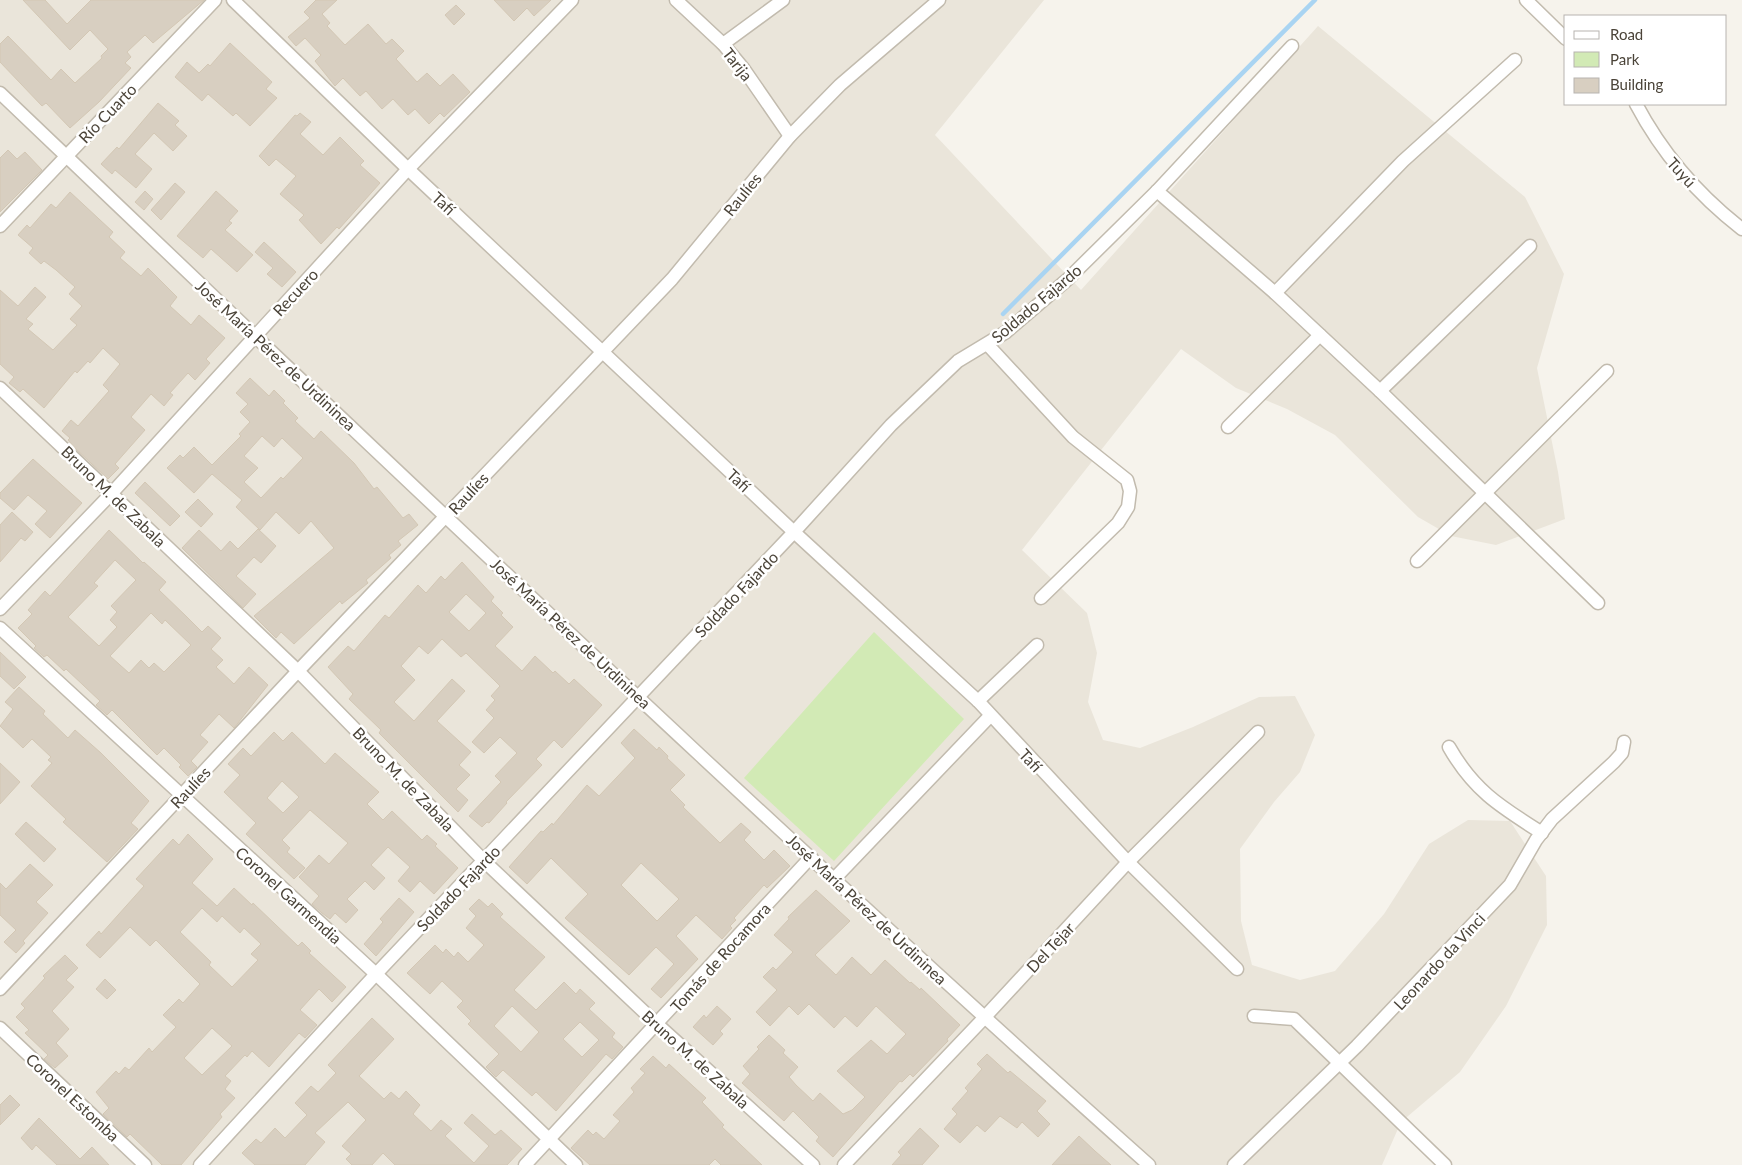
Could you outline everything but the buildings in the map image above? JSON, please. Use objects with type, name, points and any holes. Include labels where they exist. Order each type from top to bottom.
[{"type":"street","name":"Río Cuarto","points":[[0,226],[215,0]]},
{"type":"street","name":"Tafí","points":[[233,0],[408,169],[794,532],[978,702],[1128,862],[1236,969]]},
{"type":"street","name":"Recuero","points":[[0,609],[111,494],[408,169],[572,0]]},
{"type":"street","name":"Tarija","points":[[676,0],[723,44],[743,68],[790,136]]},
{"type":"street","points":[[723,44],[783,0]]},
{"type":"street","name":"Raulíes","points":[[0,989],[182,797],[298,671],[602,350],[672,279],[790,136],[840,85],[939,0]]},
{"type":"street","points":[[1526,0],[1564,37]]},
{"type":"street","name":"Soldado Fajardo","points":[[200,1165],[376,974],[794,532],[891,425],[958,361],[1006,332],[1068,279],[1157,190],[1292,46]]},
{"type":"street","points":[[1275,293],[1403,161],[1515,60]]},
{"type":"street","name":"José María Pérez de Urdininea","points":[[0,93],[254,336],[811,857],[984,1018],[1149,1165]]},
{"type":"street","name":"Tuyú","points":[[1637,105],[1651,133],[1670,160],[1702,193],[1742,229]]},
{"type":"street","points":[[1157,190],[1275,293],[1380,391],[1598,603]]},
{"type":"street","points":[[1380,391],[1530,246]]},
{"type":"street","points":[[1228,427],[1320,335]]},
{"type":"street","points":[[987,344],[1073,437],[1127,480],[1130,491],[1128,507],[1118,523],[1041,598]]},
{"type":"street","points":[[1417,561],[1607,371]]},
{"type":"street","name":"Bruno M. de Zabala","points":[[0,388],[298,671],[484,861],[658,1024],[813,1165]]},
{"type":"street","name":"Coronel Garmendia","points":[[0,628],[376,974],[576,1165]]},
{"type":"street","points":[[978,702],[1037,645]]},
{"type":"street","points":[[835,878],[990,716]]},
{"type":"street","name":"Del Tejar","points":[[844,1165],[984,1018],[1128,862],[1258,732]]},
{"type":"street","name":"Leonardo da Vinci","points":[[1234,1165],[1340,1063],[1510,885],[1552,819],[1614,762],[1622,753],[1624,742]]},
{"type":"street","points":[[1449,747],[1470,780],[1495,803],[1542,833]]},
{"type":"street","name":"Tomás de Rocamora","points":[[525,1165],[658,1024],[811,857]]},
{"type":"street","points":[[1254,1016],[1294,1019],[1445,1165]]},
{"type":"street","name":"Coronel Estomba","points":[[0,1028],[145,1165]]},
{"type":"shaded area","points":[[0,0],[1044,0],[935,135],[1081,290],[1318,26],[1525,197],[1564,274],[1537,368],[1558,472],[1565,519],[1496,545],[1451,536],[1418,517],[1335,435],[1287,409],[1236,388],[1181,349],[1022,550],[1087,613],[1097,653],[1088,702],[1103,740],[1140,748],[1193,727],[1259,697],[1295,696],[1315,735],[1300,772],[1274,802],[1240,849],[1241,921],[1252,965],[1300,980],[1335,971],[1384,914],[1429,844],[1468,820],[1510,821],[1546,876],[1547,925],[1506,1006],[1460,1072],[1401,1122],[1382,1165],[0,1165]]},
{"type":"green space","points":[[874,632],[964,719],[834,861],[744,778]]},
{"type":"waterway","points":[[1003,314],[1315,0]]}]
